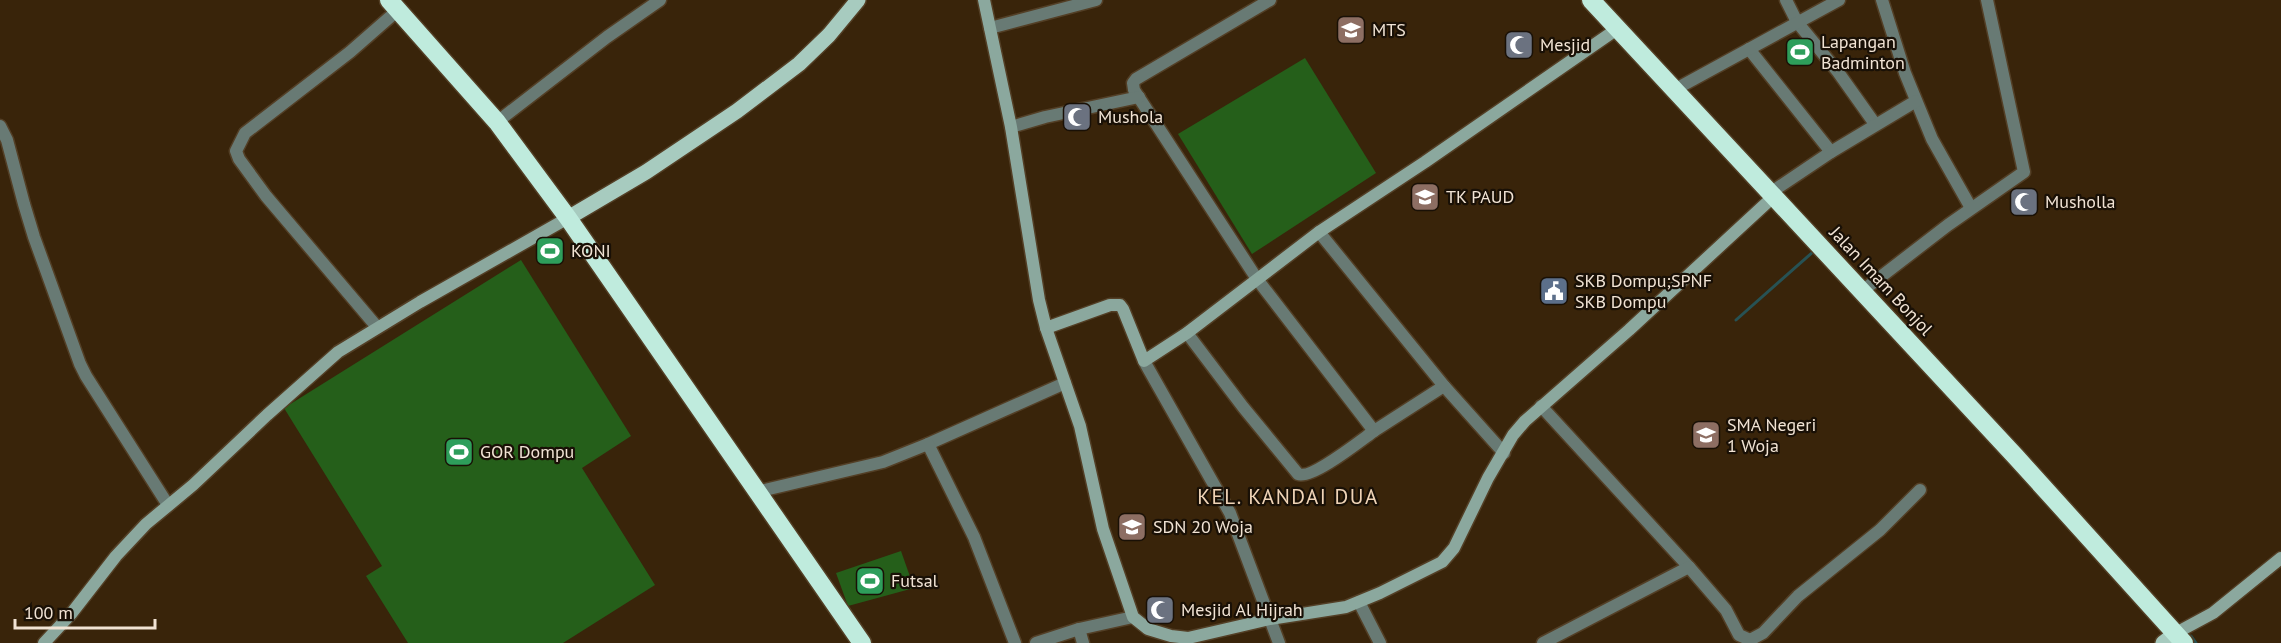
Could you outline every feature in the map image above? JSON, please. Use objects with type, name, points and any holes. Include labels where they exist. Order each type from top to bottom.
[{"type":"highway","name":"Jalan Imam Bonjol","points":[[1599,3],[1617,29],[2139,592],[2175,640]]},
{"type":"highway","points":[[394,5],[498,122],[568,218],[862,643]]},
{"type":"main road","points":[[568,218],[646,172],[737,111],[799,64],[829,35],[858,0]]},
{"type":"street","points":[[498,122],[607,37],[660,0]]},
{"type":"street","points":[[984,0],[1011,127],[1046,328],[1083,437],[1103,529],[1134,617],[1148,629],[1188,638],[1270,619],[1321,612],[1359,602],[1442,562],[1454,548],[1488,478],[1513,435],[1541,406],[1629,330],[1772,195],[1831,152],[1916,101]]},
{"type":"street","points":[[990,28],[1096,0]]},
{"type":"street","points":[[1270,0],[1136,80],[1133,85],[1257,279],[1374,431]]},
{"type":"street","points":[[1786,0],[1797,22],[1838,72],[1875,124]]},
{"type":"street","points":[[1674,90],[1839,0]]},
{"type":"street","points":[[1882,0],[1916,101],[1932,139],[1971,208]]},
{"type":"street","points":[[1861,292],[1971,208],[2024,172],[1987,0]]},
{"type":"street","points":[[377,327],[267,195],[239,159],[236,151],[245,133],[350,52],[394,5]]},
{"type":"street","points":[[1144,361],[1186,333],[1319,232],[1425,162],[1617,29]]},
{"type":"street","points":[[1749,49],[1831,152]]},
{"type":"street","points":[[1011,127],[1045,117],[1139,97]]},
{"type":"street","points":[[0,126],[7,140],[34,237],[80,364],[168,506]]},
{"type":"street","points":[[44,643],[71,614],[116,556],[338,352],[377,327],[568,218]]},
{"type":"street","points":[[1319,232],[1444,386],[1503,453]]},
{"type":"street","points":[[1046,328],[1110,305],[1119,305],[1123,309],[1144,361],[1230,513],[1279,643]]},
{"type":"street","points":[[1186,333],[1298,474],[1307,475],[1347,451],[1444,386]]},
{"type":"street","points":[[756,492],[883,462],[1065,383]]},
{"type":"street","points":[[1541,406],[1689,567],[1726,610],[1738,634],[1745,639],[1753,639],[1763,633],[1798,596],[1864,543],[1920,490]]},
{"type":"street","points":[[928,444],[974,537],[1015,643]]},
{"type":"street","points":[[2175,640],[2281,558]]},
{"type":"street","points":[[1543,643],[1689,567]]},
{"type":"street","points":[[1359,602],[1380,643]]},
{"type":"street","points":[[1036,643],[1079,629],[1134,617]]},
{"type":"street","points":[[1079,629],[1083,643]]},
{"type":"green space","points":[[1305,58],[1376,173],[1252,254],[1178,134]]},
{"type":"green space","name":"GOR Dompu","points":[[521,260],[631,436],[582,468],[655,585],[563,643],[408,643],[366,576],[382,566],[284,408]]},
{"type":"green space","points":[[901,551],[914,588],[848,606],[836,573]]},
{"type":"waterway","points":[[1736,320],[1814,251]]},
{"type":"waterway","points":[[2191,636],[2196,643]]},
{"type":"place","name":"MTS","points":[[1351,30]]},
{"type":"place","name":"Mesjid","points":[[1519,45]]},
{"type":"place","name":"Lapangan Badminton","points":[[1800,52]]},
{"type":"place","name":"Mushola","points":[[1077,117]]},
{"type":"place","name":"TK PAUD","points":[[1425,197]]},
{"type":"place","name":"Musholla","points":[[2024,202]]},
{"type":"place","name":"KONI","points":[[550,251]]},
{"type":"place","name":"SKB Dompu;SPNF SKB Dompu","points":[[1554,291]]},
{"type":"place","name":"SMA Negeri 1 Woja","points":[[1706,435]]},
{"type":"place","name":"GOR Dompu","points":[[459,452]]},
{"type":"place","name":"SDN 20 Woja","points":[[1132,527]]},
{"type":"place","name":"Futsal","points":[[870,581]]},
{"type":"place","name":"Mesjid Al Hijrah","points":[[1160,610]]},
{"type":"district","name":"KEL. KANDAI DUA","points":[[1288,497]]}]
